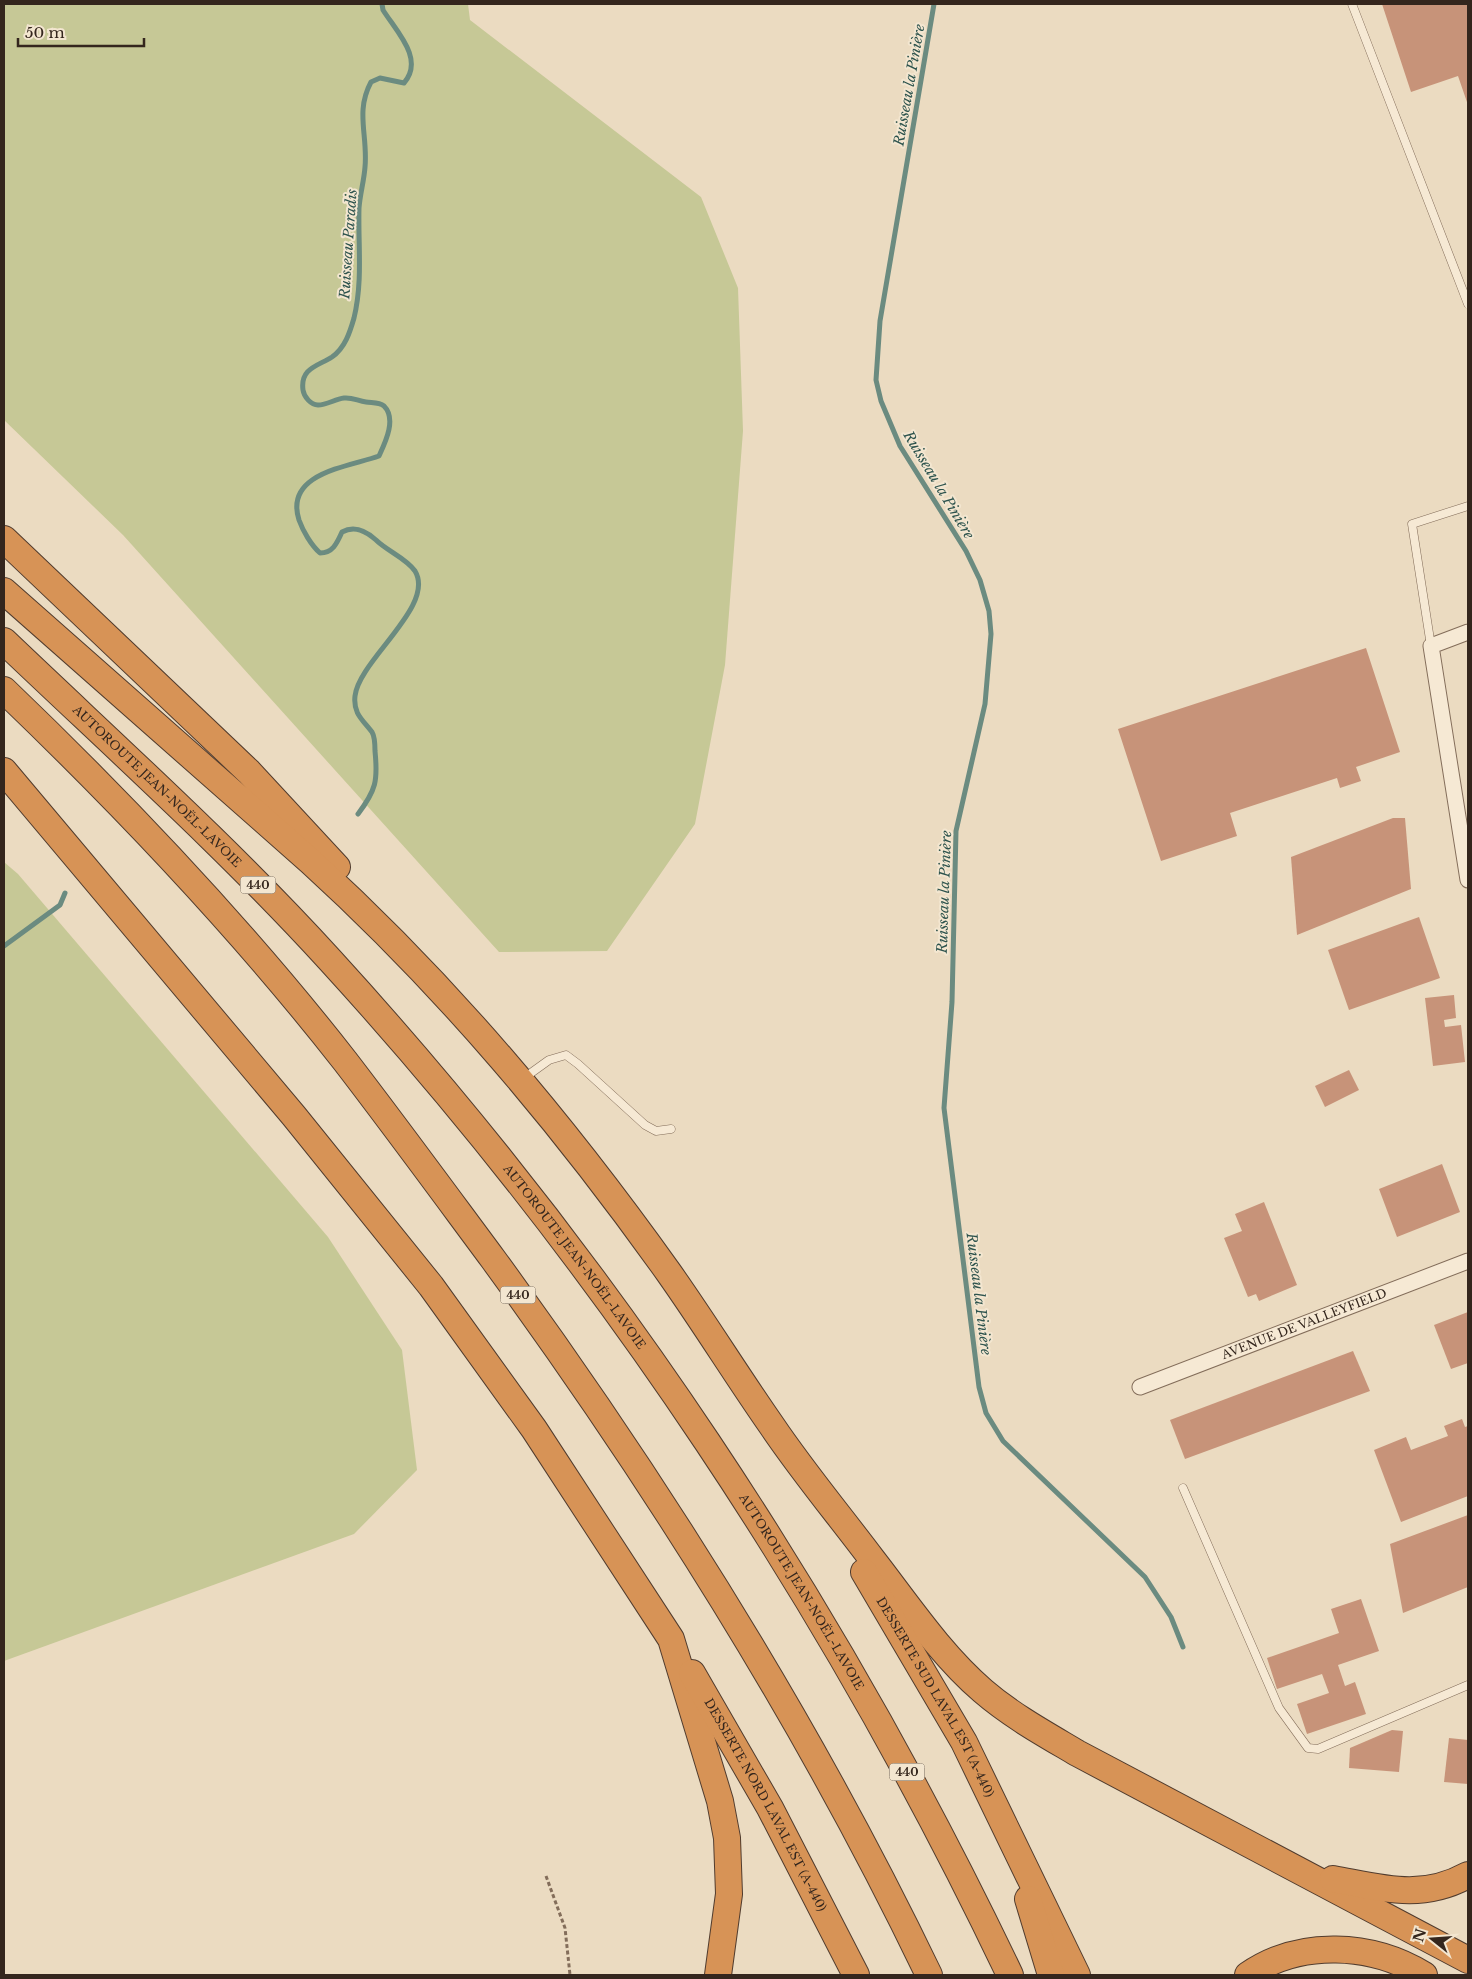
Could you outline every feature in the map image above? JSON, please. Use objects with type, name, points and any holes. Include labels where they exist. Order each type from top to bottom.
[{"type":"highway","points":[[4,540],[101,630],[269,792],[421,960],[441,989]]},
{"type":"highway","points":[[4,591],[317,868],[441,989],[520,1080],[594,1172],[668,1272],[773,1428],[908,1606],[947,1653],[981,1689],[1017,1717],[1077,1753],[1468,1960]]},
{"type":"highway","name":"AUTOROUTE JEAN-NOËL-LAVOIE","points":[[4,641],[175,803],[304,932],[446,1092],[554,1229],[690,1417],[807,1597],[932,1819],[1010,1975]]},
{"type":"highway","name":"440","points":[[4,690],[165,851],[283,985],[384,1111],[515,1290],[611,1426],[742,1632],[836,1794],[930,1975]]},
{"type":"highway","points":[[4,771],[294,1116],[431,1286],[534,1429],[671,1638],[720,1801],[727,1838],[729,1894],[718,1975]]},
{"type":"highway","points":[[4,791],[60,838]]},
{"type":"highway","name":"DESSERTE SUD LAVAL EST (A-440)","points":[[773,1428],[880,1599],[951,1719],[1077,1975]]},
{"type":"highway","name":"DESSERTE NORD LAVAL EST (A-440)","points":[[671,1638],[770,1808],[856,1975]]},
{"type":"highway","points":[[1010,1836],[1052,1975]]},
{"type":"highway","points":[[1308,1874],[1411,1892],[1437,1888],[1468,1875]]},
{"type":"highway","points":[[1248,1975],[1283,1958],[1308,1952],[1336,1949],[1362,1952],[1390,1959],[1424,1975]]},
{"type":"street","points":[[1468,632],[1431,646],[1468,880]]},
{"type":"street","name":"AVENUE DE VALLEYFIELD","points":[[1140,1387],[1468,1261]]},
{"type":"lane","points":[[1352,4],[1468,304]]},
{"type":"lane","points":[[1431,646],[1412,524],[1468,506]]},
{"type":"lane","points":[[520,1080],[549,1060],[566,1055],[645,1125],[656,1131],[671,1129]]},
{"type":"lane","points":[[1183,1488],[1279,1708],[1308,1748],[1318,1749],[1468,1685]]},
{"type":"path","points":[[546,1876],[565,1928],[570,1975]]},
{"type":"green space","points":[[4,4],[468,4],[470,20],[701,197],[738,288],[743,431],[725,665],[695,824],[607,951],[499,952],[123,535],[4,420]]},
{"type":"green space","points":[[4,862],[18,874],[328,1237],[402,1350],[417,1470],[354,1534],[4,1661]]},
{"type":"building","points":[[1382,4],[1468,4],[1468,105],[1458,76],[1411,92]]},
{"type":"building","points":[[1366,648],[1400,752],[1356,767],[1361,781],[1340,788],[1337,778],[1230,813],[1237,836],[1161,861],[1118,729]]},
{"type":"building","points":[[1393,818],[1405,818],[1411,889],[1297,935],[1291,857]]},
{"type":"building","points":[[1419,917],[1440,978],[1349,1010],[1328,950]]},
{"type":"building","points":[[1454,995],[1456,1018],[1444,1020],[1445,1027],[1461,1025],[1465,1062],[1433,1066],[1425,998]]},
{"type":"building","points":[[1349,1070],[1359,1090],[1325,1107],[1315,1086]]},
{"type":"building","points":[[1442,1164],[1460,1212],[1397,1237],[1379,1189]]},
{"type":"building","points":[[1264,1202],[1297,1285],[1259,1301],[1256,1294],[1248,1297],[1224,1238],[1242,1231],[1235,1214]]},
{"type":"building","points":[[1468,1312],[1468,1363],[1451,1369],[1434,1325]]},
{"type":"building","points":[[1353,1351],[1370,1391],[1185,1459],[1170,1420]]},
{"type":"building","points":[[1462,1419],[1465,1427],[1468,1426],[1468,1496],[1401,1522],[1374,1450],[1406,1437],[1411,1450],[1448,1436],[1444,1426]]},
{"type":"building","points":[[1468,1515],[1468,1587],[1403,1613],[1390,1544]]},
{"type":"building","points":[[1361,1599],[1379,1651],[1338,1665],[1345,1686],[1355,1682],[1366,1714],[1307,1734],[1297,1704],[1329,1693],[1322,1674],[1277,1689],[1267,1658],[1339,1633],[1331,1609]]},
{"type":"building","points":[[1392,1730],[1403,1731],[1399,1772],[1349,1768],[1350,1748]]},
{"type":"building","points":[[1449,1738],[1468,1740],[1468,1784],[1444,1782]]},
{"type":"waterway","name":"Ruisseau Paradis","points":[[358,814],[372,791],[376,770],[374,736],[357,712],[355,696],[369,666],[406,616],[415,600],[419,585],[415,571],[411,566],[360,530],[351,529],[342,532],[331,549],[320,553],[310,542],[303,529],[299,520],[297,504],[301,492],[310,482],[322,474],[379,456],[389,431],[390,417],[388,411],[378,403],[347,398],[315,405],[308,400],[303,390],[304,377],[307,372],[332,357],[344,344],[349,334],[357,304],[359,208],[365,167],[363,114],[366,93],[371,82],[380,78],[404,83],[410,74],[410,55],[401,36],[383,10],[382,4]]},
{"type":"waterway","name":"Ruisseau la Pinière","points":[[934,4],[880,321],[876,380],[881,401],[900,446],[966,551],[980,580],[989,611],[991,634],[985,704],[956,831],[952,1002],[944,1108],[979,1387],[986,1413],[1003,1441],[1145,1577],[1171,1617],[1183,1647]]},
{"type":"waterway","name":"Ruisseau Paradis","points":[[4,946],[60,905],[65,893]]}]
